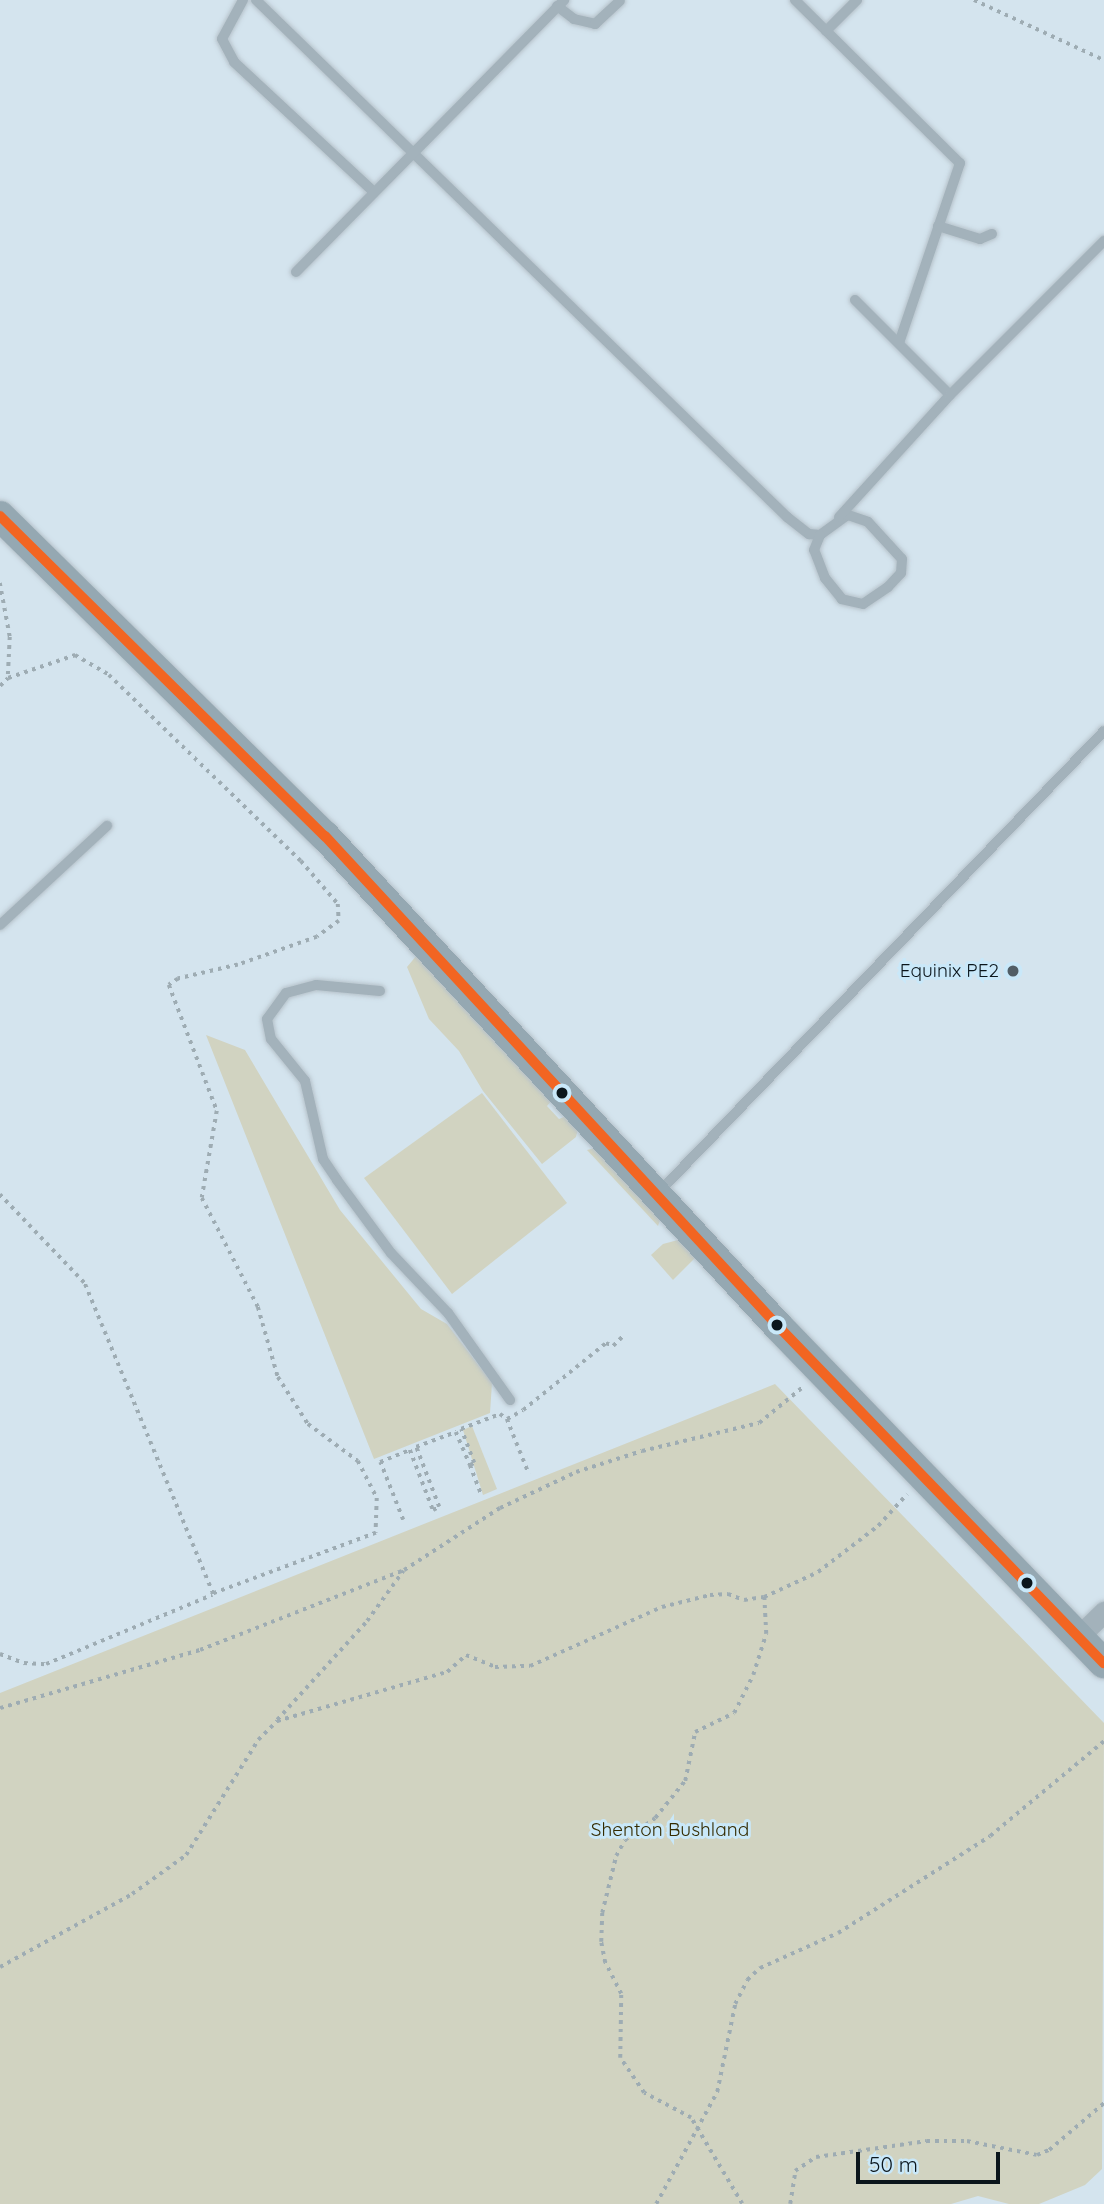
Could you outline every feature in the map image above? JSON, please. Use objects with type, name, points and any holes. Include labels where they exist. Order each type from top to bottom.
[{"type":"street","points":[[0,516],[325,836],[656,1195],[1104,1663]]},
{"type":"street","points":[[1079,1636],[1104,1612]]},
{"type":"lane","points":[[243,0],[222,39],[234,62],[374,192]]},
{"type":"lane","points":[[256,0],[415,151],[787,517],[810,534],[820,535]]},
{"type":"lane","points":[[795,0],[960,163],[899,343]]},
{"type":"lane","points":[[826,31],[857,0]]},
{"type":"lane","points":[[296,272],[561,3],[574,19],[595,24],[620,1]]},
{"type":"lane","points":[[938,226],[980,239],[992,234]]},
{"type":"lane","points":[[835,521],[848,515],[868,522],[888,538],[902,559],[901,573],[888,587],[863,604],[842,599],[825,578],[814,550],[820,535],[950,395],[1104,242]]},
{"type":"lane","points":[[855,300],[950,395]]},
{"type":"lane","points":[[656,1195],[1104,731]]},
{"type":"lane","points":[[0,925],[107,826]]},
{"type":"lane","points":[[380,991],[316,985],[286,993],[267,1019],[271,1039],[305,1081],[323,1159],[391,1253],[448,1313],[510,1400]]},
{"type":"path","points":[[974,0],[1104,60]]},
{"type":"path","points":[[0,583],[10,637],[8,678]]},
{"type":"path","points":[[0,686],[8,678],[75,655],[108,675],[301,861],[338,904],[339,921],[317,937],[251,961],[178,979],[169,985],[217,1111],[202,1198],[258,1307],[278,1377],[309,1424],[358,1461],[377,1498],[376,1533],[213,1594],[47,1664],[24,1663],[0,1654]]},
{"type":"path","points":[[0,1195],[85,1283],[213,1594]]},
{"type":"path","points":[[507,1419],[528,1407],[606,1343],[613,1346],[622,1337]]},
{"type":"path","points":[[0,1708],[200,1650],[404,1570],[500,1508],[576,1472],[642,1451],[759,1423],[821,1370]]},
{"type":"path","points":[[470,1465],[474,1463],[461,1429],[500,1414],[507,1419],[529,1474]]},
{"type":"path","points":[[403,1520],[380,1462],[410,1450],[433,1510],[439,1507],[415,1447],[456,1432],[481,1493]]},
{"type":"path","points":[[277,1721],[447,1672],[466,1656],[495,1667],[530,1666],[662,1607],[710,1595],[728,1594],[744,1600],[764,1597],[818,1572],[856,1545],[924,1477]]},
{"type":"path","points":[[0,1967],[132,1894],[186,1855],[258,1740],[367,1621],[404,1570]]},
{"type":"path","points":[[742,2204],[718,2157],[680,2109],[654,2101],[644,2093],[620,2058],[621,1994],[605,1963],[602,1913],[615,1856],[625,1840],[655,1818],[685,1781],[695,1732],[734,1713],[748,1686],[763,1653],[764,1597]]},
{"type":"path","points":[[656,2204],[694,2128],[717,2092],[735,2004],[747,1979],[760,1968],[838,1933],[990,1836],[1104,1741]]},
{"type":"path","points":[[790,2204],[795,2171],[816,2157],[928,2141],[967,2141],[1037,2155],[1049,2150],[1104,2103]]},
{"type":"green space","points":[[417,955],[552,1100],[547,1106],[559,1119],[566,1116],[578,1129],[576,1137],[542,1164],[483,1091],[459,1051],[429,1019],[407,967]]},
{"type":"green space","points":[[206,1035],[245,1050],[340,1210],[421,1309],[447,1324],[492,1383],[490,1413],[374,1459]]},
{"type":"green space","points":[[482,1093],[567,1203],[452,1294],[364,1178]]},
{"type":"green space","points":[[595,1148],[660,1220],[658,1226],[587,1150]]},
{"type":"green space","points":[[678,1240],[695,1258],[673,1280],[651,1255],[663,1244]]},
{"type":"green space","name":"Shenton Bushland","points":[[775,1384],[1104,1723],[1102,2169],[1085,2185],[1039,2204],[1009,2204],[978,2196],[951,2204],[0,2204],[0,1693]]},
{"type":"green space","points":[[472,1426],[497,1489],[483,1495],[463,1430]]},
{"type":"transit line","points":[[0,516],[325,836],[778,1326],[1104,1663]]},
{"type":"place","name":"Equinix PE2","points":[[1013,971]]}]
